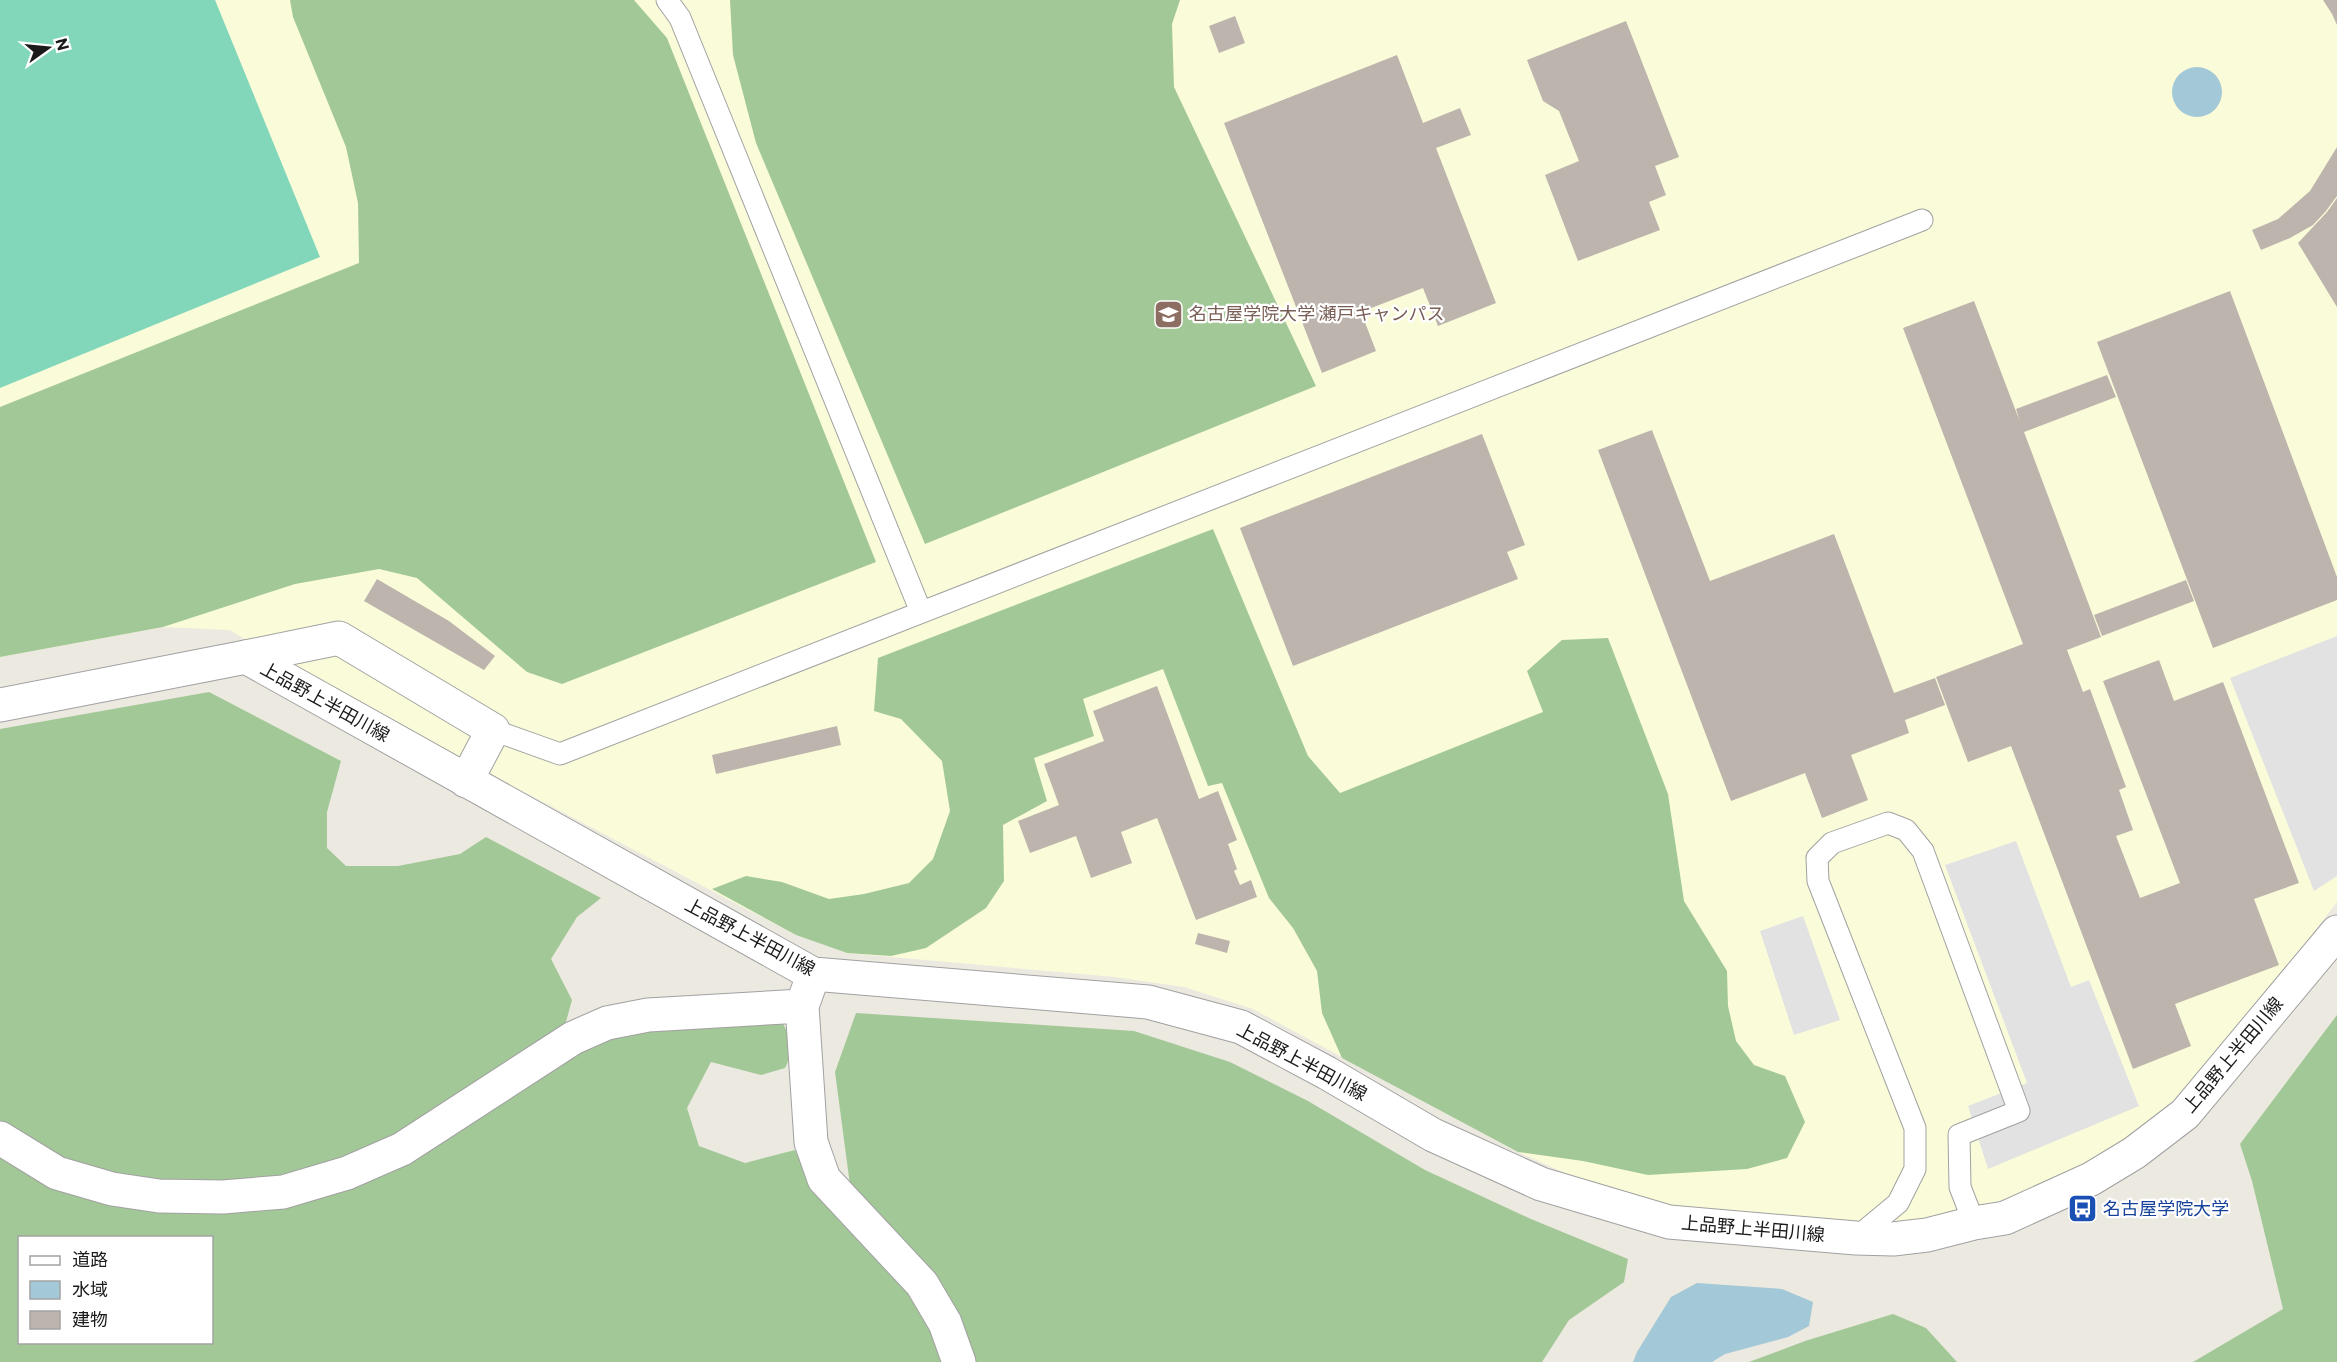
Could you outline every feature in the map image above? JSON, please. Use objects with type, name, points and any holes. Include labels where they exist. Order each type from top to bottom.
[{"type":"street","points":[[246,657],[339,638],[493,730],[466,781]]},
{"type":"street","name":"上品野上半田川線","points":[[0,705],[246,657],[813,974],[1148,1002],[1241,1027],[1327,1073],[1433,1135],[1541,1184],[1669,1222],[1856,1239],[1893,1239],[1927,1235],[2005,1218],[2091,1179],[2134,1153],[2185,1114],[2337,932]]},
{"type":"street","points":[[813,974],[802,1006],[811,1142],[824,1179],[922,1284],[945,1323],[959,1362]]},
{"type":"street","points":[[0,1138],[57,1173],[112,1189],[159,1196],[223,1197],[283,1192],[346,1173],[402,1149],[573,1038],[608,1023],[648,1015],[802,1006]]},
{"type":"lane","points":[[667,0],[680,18],[921,612]]},
{"type":"lane","points":[[493,730],[560,754],[1922,220]]},
{"type":"lane","points":[[1856,1239],[1898,1203],[1915,1169],[1915,1128],[1818,880],[1817,858],[1832,843],[1888,823],[1906,830],[1923,851],[2019,1111],[1959,1135],[1960,1187],[1974,1223]]},
{"type":"shaded area","name":"名古屋学院大学 瀬戸キャンパス","points":[[0,0],[2337,0],[2337,902],[2185,1098],[2087,1170],[2000,1204],[1927,1227],[1698,1209],[1631,1199],[1588,1183],[1518,1152],[1253,1009],[1184,987],[1115,977],[847,953],[796,935],[300,674],[230,630],[163,627],[0,657]]},
{"type":"shaded area","points":[[2337,636],[2337,876],[2314,891],[2230,678]]},
{"type":"shaded area","points":[[2016,841],[2071,987],[2089,980],[2139,1106],[1988,1169],[1968,1106],[2027,1083],[1945,865]]},
{"type":"shaded area","points":[[1803,916],[1840,1020],[1794,1035],[1760,931]]},
{"type":"green space","points":[[0,0],[215,0],[320,257],[0,388]]},
{"type":"green space","points":[[290,0],[634,0],[667,38],[876,562],[562,684],[527,672],[417,578],[379,569],[295,584],[163,627],[0,657],[0,407],[359,263],[358,203],[346,147],[293,17]]},
{"type":"green space","points":[[730,0],[1180,0],[1172,24],[1174,87],[1316,386],[925,544],[756,143],[733,55]]},
{"type":"green space","points":[[1213,529],[1308,756],[1340,793],[1543,712],[1527,671],[1562,640],[1608,638],[1668,794],[1684,901],[1727,971],[1728,1006],[1736,1041],[1754,1065],[1785,1076],[1805,1122],[1787,1158],[1747,1169],[1648,1175],[1583,1161],[1518,1152],[1342,1058],[1322,1013],[1317,971],[1293,928],[1269,898],[1222,783],[1208,786],[1163,669],[1083,699],[1094,736],[1034,758],[1047,801],[1003,825],[1004,881],[986,908],[926,948],[891,956],[847,953],[796,935],[712,889],[746,876],[782,882],[829,899],[864,894],[909,883],[933,859],[950,811],[942,761],[901,719],[874,711],[878,658]]},
{"type":"green space","points":[[209,692],[341,761],[327,812],[327,848],[346,866],[398,866],[460,854],[486,837],[601,898],[577,917],[551,959],[572,1000],[564,1029],[392,1140],[280,1179],[167,1184],[90,1172],[0,1127],[0,729]]},
{"type":"green space","points":[[856,1013],[1134,1031],[1230,1062],[1308,1101],[1425,1170],[1531,1219],[1628,1259],[1624,1282],[1569,1320],[1542,1362],[972,1362],[850,1185],[835,1072]]},
{"type":"green space","points":[[2337,1015],[2337,1362],[2193,1362],[2283,1309],[2252,1181],[2240,1144]]},
{"type":"green space","points":[[780,1019],[790,1043],[785,1068],[761,1075],[711,1062],[687,1108],[699,1146],[745,1163],[795,1150],[809,1179],[922,1305],[942,1362],[0,1362],[0,1153],[284,1203],[600,1040],[641,1029]]},
{"type":"green space","points":[[1893,1314],[1926,1328],[1957,1362],[1749,1362],[1805,1341]]},
{"type":"water","points":[[2197,67],[2211,71],[2218,78],[2222,92],[2218,106],[2211,113],[2197,117],[2183,113],[2176,106],[2172,92],[2176,78],[2183,71]]},
{"type":"water","points":[[1697,1283],[1782,1289],[1813,1302],[1809,1326],[1788,1337],[1725,1354],[1712,1362],[1633,1362],[1671,1297]]},
{"type":"building","points":[[2323,0],[2337,0],[2337,25],[2332,14]]},
{"type":"building","points":[[1235,16],[1245,43],[1219,53],[1209,26]]},
{"type":"building","points":[[1626,21],[1679,157],[1655,166],[1666,195],[1649,202],[1660,230],[1578,261],[1545,175],[1579,161],[1559,111],[1543,101],[1527,60]]},
{"type":"building","points":[[1397,55],[1423,123],[1460,108],[1471,135],[1436,148],[1496,303],[1438,326],[1423,288],[1361,312],[1376,351],[1322,373],[1224,123]]},
{"type":"building","points":[[2337,147],[2337,196],[2326,211],[2313,225],[2261,250],[2252,230],[2278,219],[2310,191]]},
{"type":"building","points":[[2337,198],[2337,307],[2298,243]]},
{"type":"building","points":[[2230,291],[2337,577],[2337,600],[2213,648],[2097,342]]},
{"type":"building","points":[[1974,301],[2020,422],[2016,409],[2107,375],[2116,397],[2024,432],[2101,637],[2067,650],[2083,692],[2090,689],[2126,787],[2119,790],[2133,830],[2116,836],[2140,898],[2180,883],[2103,681],[2159,660],[2174,701],[2223,682],[2299,883],[2254,899],[2279,965],[2175,1004],[2191,1046],[2133,1069],[2011,746],[1968,762],[1936,677],[2023,644],[1903,328]]},
{"type":"building","points":[[1652,430],[1710,581],[1834,534],[1894,693],[1935,678],[1945,705],[1905,720],[1909,733],[1851,755],[1868,800],[1822,818],[1805,773],[1731,801],[1598,450]]},
{"type":"building","points":[[1482,434],[1525,545],[1507,552],[1518,579],[1293,666],[1240,528]]},
{"type":"building","points":[[377,579],[449,621],[495,656],[484,670],[364,601]]},
{"type":"building","points":[[2186,580],[2194,601],[2102,636],[2094,615]]},
{"type":"building","points":[[1157,686],[1199,799],[1218,791],[1237,840],[1228,844],[1237,869],[1234,871],[1240,885],[1251,880],[1257,897],[1196,920],[1157,818],[1121,832],[1132,863],[1091,878],[1076,836],[1030,853],[1018,821],[1059,805],[1044,764],[1104,741],[1093,711]]},
{"type":"building","points":[[837,726],[841,745],[716,774],[712,755]]},
{"type":"building","points":[[1198,933],[1230,941],[1227,953],[1195,944]]},
{"type":"place","name":"名古屋学院大学 瀬戸キャンパス","points":[[1168,314]]},
{"type":"place","name":"名古屋学院大学","points":[[2082,1209]]}]
